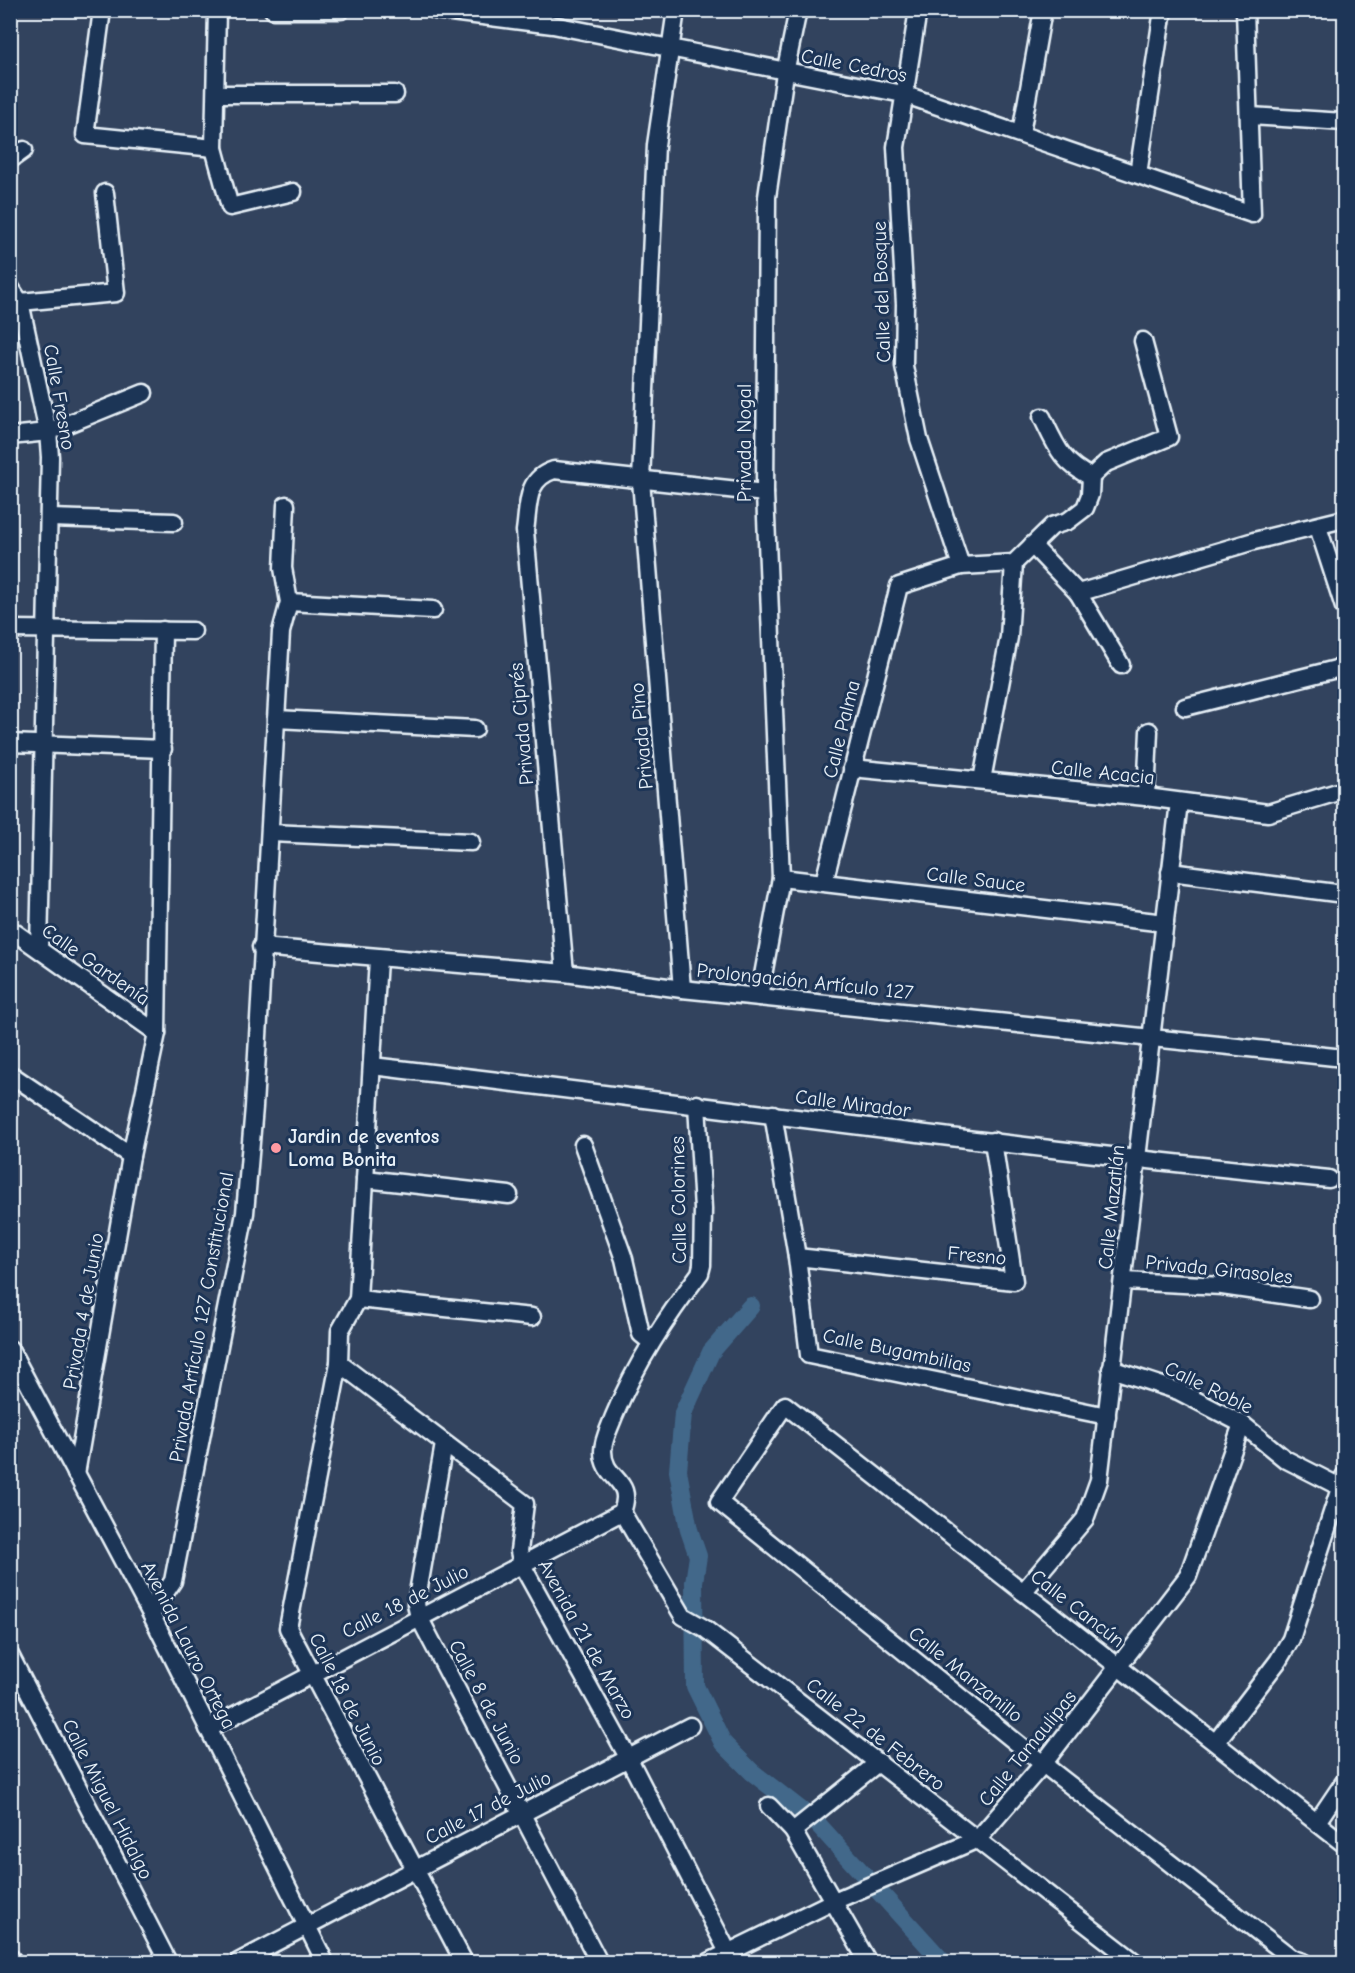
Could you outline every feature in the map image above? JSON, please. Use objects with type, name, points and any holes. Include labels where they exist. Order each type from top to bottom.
[{"type":"street","points":[[102,10],[85,135],[214,148]]},
{"type":"street","points":[[217,10],[214,148],[230,207],[293,192]]},
{"type":"street","points":[[273,10],[341,10]]},
{"type":"street","name":"Calle Cedros","points":[[435,10],[554,18],[670,48],[785,73],[903,94],[1252,214],[1250,116]]},
{"type":"street","name":"Privada Pino","points":[[676,10],[656,145],[641,480],[682,989]]},
{"type":"street","name":"Privada Nogal","points":[[759,996],[782,878],[765,493],[766,197],[785,73],[798,10]]},
{"type":"street","name":"Calle del Bosque","points":[[918,10],[896,147],[905,304],[904,366],[919,439],[961,566]]},
{"type":"street","points":[[1021,133],[1043,10]]},
{"type":"street","points":[[1138,174],[1163,10]]},
{"type":"street","points":[[1245,10],[1250,116],[1344,122]]},
{"type":"street","points":[[216,94],[395,94]]},
{"type":"street","points":[[20,302],[116,293],[105,193]]},
{"type":"street","name":"Calle Fresno","points":[[10,287],[20,302],[48,432],[50,518],[39,949]]},
{"type":"street","points":[[961,566],[1014,563],[1052,526],[1068,521],[1085,508],[1090,495],[1091,477],[1106,463],[1169,437],[1143,341]]},
{"type":"street","points":[[10,435],[48,432],[144,393]]},
{"type":"street","points":[[1042,417],[1058,449],[1073,468],[1091,477]]},
{"type":"street","name":"Privada Ciprés","points":[[564,973],[525,531],[532,485],[541,474],[554,470],[641,480]]},
{"type":"street","points":[[641,480],[765,493]]},
{"type":"street","points":[[286,506],[283,568],[289,602],[433,610]]},
{"type":"street","points":[[50,518],[174,522]]},
{"type":"street","points":[[1078,593],[1254,541],[1344,519]]},
{"type":"street","points":[[1318,527],[1344,607]]},
{"type":"street","points":[[1032,545],[1078,593],[1121,665]]},
{"type":"street","points":[[982,780],[1010,637],[1014,563]]},
{"type":"street","name":"Calle Palma","points":[[824,882],[899,586],[961,566]]},
{"type":"street","name":"Privada Artículo 127 Constitucional","points":[[150,1614],[173,1581],[244,1213],[254,1107],[261,947],[271,832],[280,632],[289,602]]},
{"type":"street","points":[[10,629],[193,631]]},
{"type":"street","name":"Privada 4 de Junio","points":[[76,1474],[131,1155],[157,1033],[163,630]]},
{"type":"street","points":[[1185,707],[1344,667]]},
{"type":"street","points":[[276,719],[475,729]]},
{"type":"street","points":[[1146,797],[1149,731]]},
{"type":"street","points":[[10,743],[163,749]]},
{"type":"street","name":"Calle Acacia","points":[[852,768],[1146,797],[1268,813],[1344,790]]},
{"type":"street","name":"Calle Mazatlán","points":[[1023,1592],[1085,1519],[1099,1480],[1111,1369],[1124,1281],[1149,1038],[1179,802]]},
{"type":"street","points":[[271,832],[471,842]]},
{"type":"street","points":[[1170,872],[1344,894]]},
{"type":"street","name":"Calle Sauce","points":[[782,878],[1165,923]]},
{"type":"street","name":"Calle Gardenía","points":[[11,932],[39,949],[157,1033]]},
{"type":"street","name":"Prolongación Artículo 127","points":[[261,947],[378,959],[564,973],[682,989],[1344,1058]]},
{"type":"street","points":[[378,959],[357,1299],[532,1317]]},
{"type":"street","name":"Calle Mirador","points":[[372,1066],[697,1104],[1137,1160],[1329,1179]]},
{"type":"street","points":[[10,1074],[131,1155]]},
{"type":"street","name":"Calle Colorines","points":[[622,1512],[627,1499],[626,1492],[606,1466],[603,1451],[605,1438],[625,1390],[651,1342],[700,1273],[702,1264],[703,1209],[697,1104]]},
{"type":"street","name":"Calle Bugambilias","points":[[772,1114],[797,1257],[809,1354],[1107,1416]]},
{"type":"street","name":"Fresno","points":[[797,1257],[1014,1281],[993,1141]]},
{"type":"street","points":[[583,1145],[624,1259],[641,1334],[651,1342]]},
{"type":"street","points":[[365,1179],[509,1195]]},
{"type":"street","name":"Privada Girasoles","points":[[1124,1281],[1222,1286],[1310,1299]]},
{"type":"street","name":"Calle 18 de Junio","points":[[357,1299],[340,1331],[339,1363],[288,1628],[413,1870],[464,1962]]},
{"type":"street","name":"Avenida Lauro Ortega","points":[[10,1348],[150,1614],[325,1962]]},
{"type":"street","name":"Avenida 21 de Marzo","points":[[339,1363],[525,1504],[519,1551],[522,1565],[629,1759],[731,1957]]},
{"type":"street","name":"Calle Roble","points":[[1111,1369],[1178,1391],[1242,1424],[1285,1460],[1343,1484]]},
{"type":"street","name":"Calle Manzanillo","points":[[785,1405],[719,1502],[1043,1764],[1293,1959],[1303,1962]]},
{"type":"street","name":"Calle Cancún","points":[[785,1405],[1344,1844]]},
{"type":"street","name":"Calle Tamaulipas","points":[[709,1962],[731,1957],[834,1901],[978,1839],[1043,1764],[1188,1576],[1242,1424]]},
{"type":"street","name":"Calle 8 de Junio","points":[[444,1444],[416,1604],[419,1617],[599,1962]]},
{"type":"street","points":[[1216,1742],[1278,1661],[1291,1639],[1343,1484]]},
{"type":"street","name":"Calle 18 de Julio","points":[[207,1729],[311,1672],[622,1512]]},
{"type":"street","name":"Calle 22 de Febrero","points":[[622,1512],[683,1616],[704,1628],[1135,1962]]},
{"type":"street","name":"Calle Miguel Hidalgo","points":[[10,1654],[168,1962]]},
{"type":"street","name":"Calle 17 de Julio","points":[[238,1962],[690,1726]]},
{"type":"street","points":[[792,1831],[879,1762]]},
{"type":"street","points":[[1317,1822],[1344,1782]]},
{"type":"street","points":[[769,1806],[792,1831],[868,1962]]},
{"type":"street","points":[[10,1957],[14,1962]]},
{"type":"waterway","points":[[751,1306],[711,1352],[683,1413],[678,1471],[689,1530],[698,1556],[694,1582],[695,1686],[723,1743],[752,1772],[815,1821],[943,1962]]},
{"type":"place","name":"Jardin de eventos Loma Bonita","points":[[276,1148]]}]
